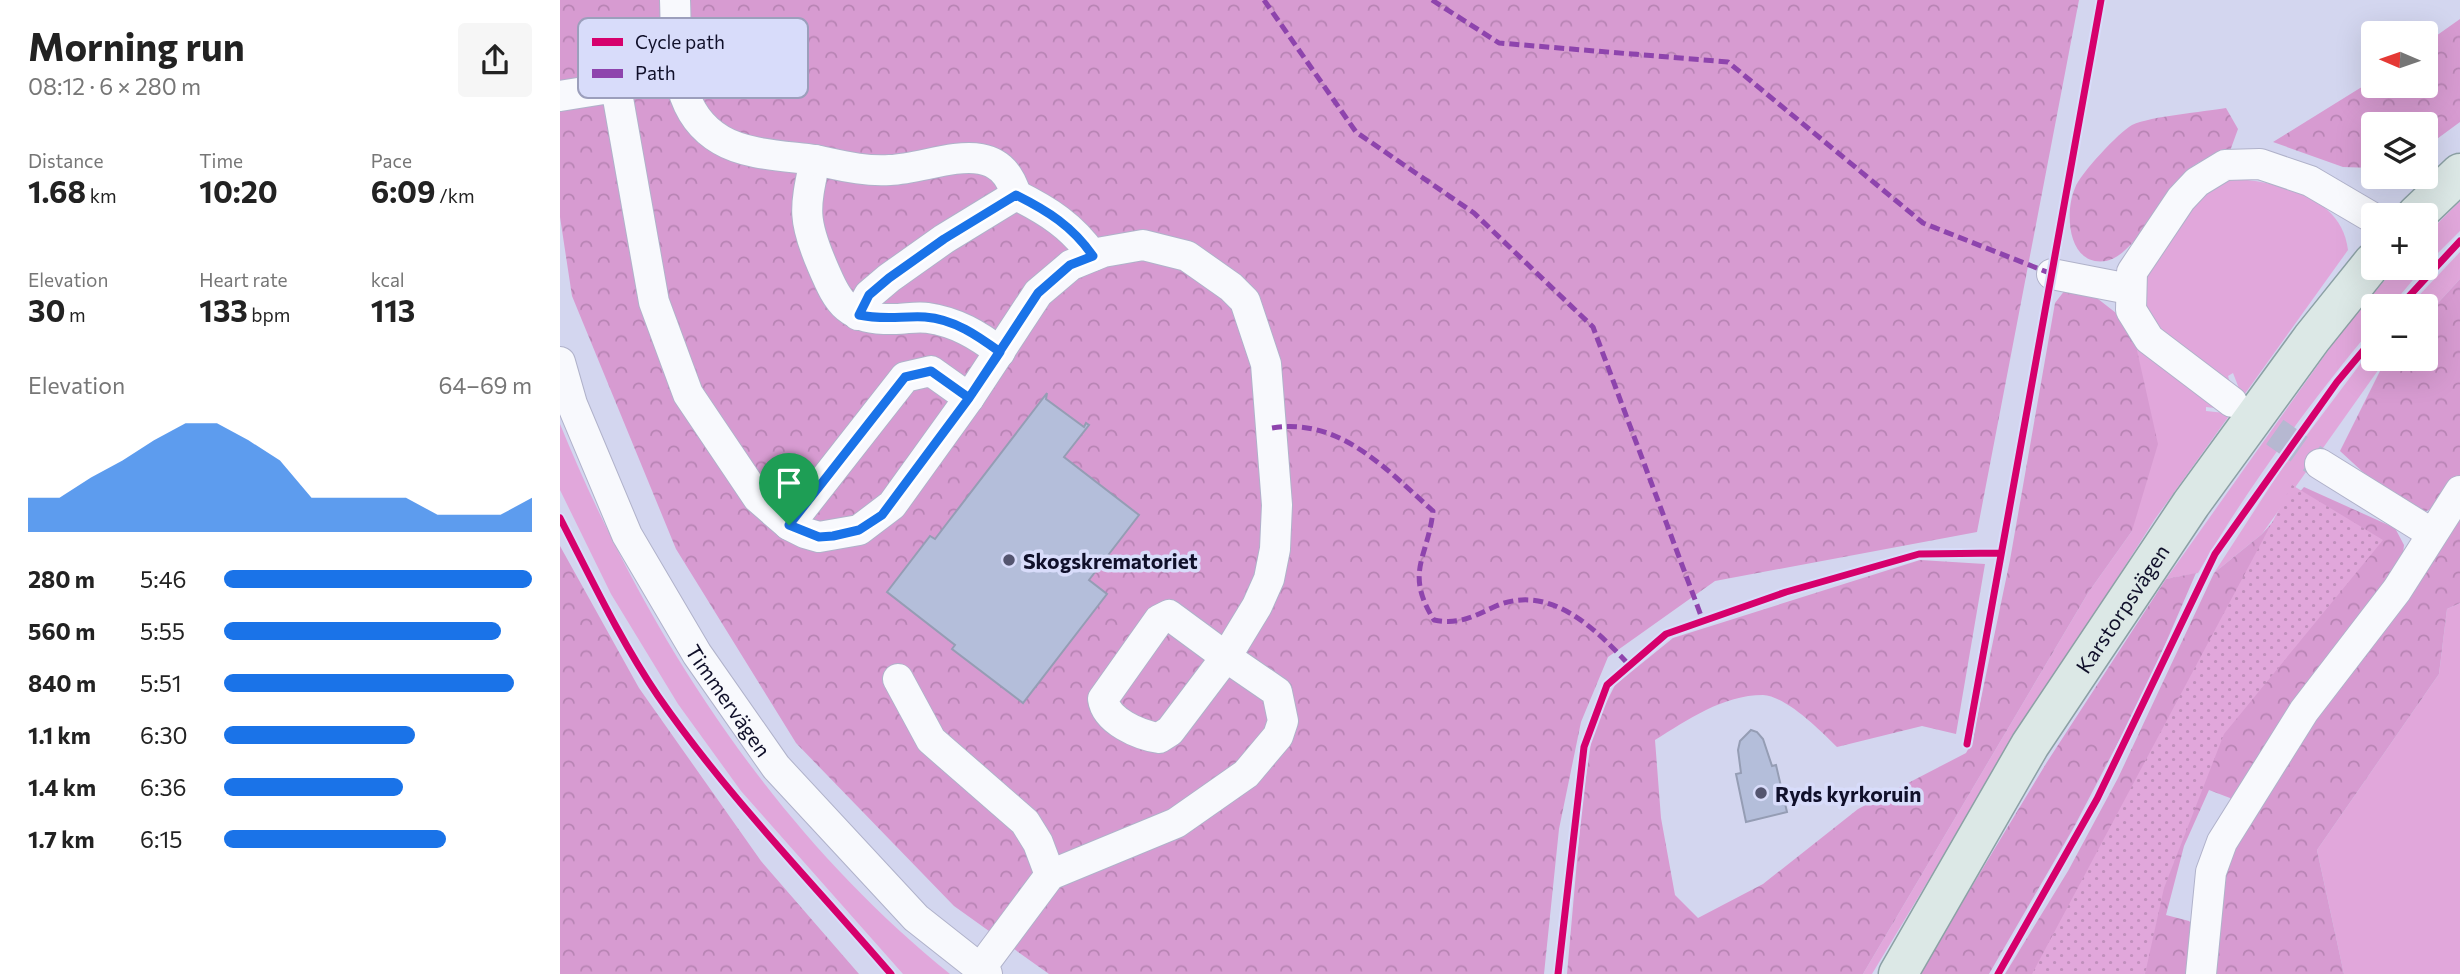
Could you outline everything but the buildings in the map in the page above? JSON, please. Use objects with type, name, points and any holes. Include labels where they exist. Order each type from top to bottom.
[{"type":"main road","points":[[2429,203],[2460,173]]},
{"type":"main road","name":"Karstorpsvägen","points":[[1898,974],[2030,745],[2175,527],[2312,338],[2361,277]]},
{"type":"street","points":[[675,0],[676,18]]},
{"type":"street","points":[[560,96],[578,93]]},
{"type":"street","points":[[618,98],[654,302],[688,394],[758,498],[789,525],[819,537],[859,530],[882,515],[969,398],[1038,293],[1070,265],[1093,256],[1143,245],[1187,256],[1224,281],[1245,301],[1258,332],[1270,391],[1277,505],[1275,549],[1269,579],[1257,606],[1226,657],[1277,692],[1283,721],[1271,748],[1245,774],[1176,823],[1050,875],[983,971]]},
{"type":"street","points":[[684,98],[699,124],[722,141],[753,150],[889,171],[958,157],[984,157],[1011,177],[1016,195],[1046,209],[1076,232],[1093,256]]},
{"type":"street","points":[[815,160],[805,207],[805,222],[837,301],[859,315],[874,319],[926,317],[948,323],[974,333],[1000,352]]},
{"type":"street","points":[[2232,402],[2149,339],[2131,310],[2129,289],[2132,272],[2140,258],[2180,199],[2197,182],[2225,165],[2260,164],[2286,171],[2334,193],[2361,210]]},
{"type":"street","points":[[859,315],[869,295],[889,278],[944,239],[1016,195]]},
{"type":"street","points":[[2052,274],[2129,289]]},
{"type":"street","name":"Timmervägen","points":[[560,362],[572,404],[627,535],[696,654],[776,767],[916,918],[983,971]]},
{"type":"street","points":[[789,525],[905,377],[931,371],[969,398]]},
{"type":"street","points":[[2320,464],[2431,533]]},
{"type":"street","points":[[2200,974],[2211,872],[2222,842],[2304,711],[2397,590],[2460,491]]},
{"type":"street","points":[[898,679],[931,740],[1025,822],[1038,843],[1050,875]]},
{"type":"shaded area","points":[[2227,178],[2265,183],[2303,194],[2333,216],[2343,231],[2348,250],[2155,519],[2002,758],[1872,974],[1863,974],[2088,593],[2132,531],[2134,337],[2223,409],[2206,407],[2206,411],[2225,413],[2240,391],[2233,373],[2228,376],[2232,389],[2141,315],[2144,281],[2160,249],[2191,208]]},
{"type":"shaded area","points":[[2460,201],[2460,231],[2438,253],[2438,223]]},
{"type":"shaded area","points":[[2460,252],[2460,279],[2438,303],[2438,294],[2420,294],[2434,280],[2438,280],[2438,275]]},
{"type":"shaded area","points":[[2385,280],[2413,280],[2401,294],[2372,294]]},
{"type":"shaded area","points":[[2361,306],[2361,342],[2280,447],[2198,573],[2166,579]]},
{"type":"shaded area","points":[[2361,363],[2361,371],[2377,371],[2262,534],[2214,573],[2282,468]]},
{"type":"shaded area","points":[[560,424],[594,502],[632,578],[674,652],[720,724],[771,792],[826,857],[886,918],[950,974],[903,974],[741,791],[678,704],[611,594],[560,490]]},
{"type":"shaded area","points":[[2292,485],[2383,540],[2224,734],[2164,888],[2145,974],[2032,974]]},
{"type":"shaded area","points":[[2460,603],[2460,974],[2344,974],[2317,850],[2439,674],[2447,609]]},
{"type":"green space","points":[[560,0],[2079,0],[1977,532],[1715,581],[1608,657],[1581,722],[1559,829],[1544,974],[1049,974],[954,906],[796,743],[676,549],[572,296],[560,217]]},
{"type":"green space","points":[[2460,19],[2460,122],[2438,138],[2438,112],[2361,112],[2361,168],[2343,167],[2273,142],[2361,87],[2361,98],[2438,98],[2438,35]]},
{"type":"green space","points":[[2226,108],[2238,129],[2230,151],[2205,160],[2188,170],[2138,237],[2117,257],[2106,261],[2093,261],[2084,256],[2072,236],[2072,199],[2078,182],[2110,144],[2126,129],[2141,122]]},
{"type":"green space","points":[[2460,279],[2460,477],[2438,507],[2423,512],[2404,510],[2340,451],[2380,371],[2438,371],[2438,303]]},
{"type":"green space","points":[[2065,290],[2093,295],[2116,313],[2134,337],[2158,444],[2132,531],[2088,593],[1863,974],[1567,974],[1582,804],[1593,729],[1615,685],[1673,638],[1920,560],[1985,564],[1956,734],[1922,726],[1837,747],[1792,708],[1782,701],[1763,695],[1720,704],[1655,740],[1661,818],[1675,895],[1698,918],[1763,884],[1858,809],[1966,753],[1972,742],[2010,560],[2055,303]]},
{"type":"green space","points":[[2304,487],[2395,528],[2404,545],[2402,563],[2237,806],[2230,798],[2209,790],[2184,846],[2166,915],[2189,921],[2197,929],[2193,974],[2005,974],[2068,871],[2118,778],[2214,573],[2262,534]]},
{"type":"green space","points":[[2460,507],[2460,603],[2447,609],[2439,674],[2317,850],[2344,974],[2206,974],[2226,867],[2248,815]]},
{"type":"green space","points":[[560,546],[639,688],[761,861],[859,974],[560,974]]},
{"type":"green space","points":[[2196,573],[2145,691],[2074,827],[1989,974],[1919,974],[2047,762],[2166,579]]},
{"type":"tunnel","points":[[2238,406],[2320,464]]},
{"type":"marked path","points":[[1264,0],[1356,132],[1474,213],[1593,327],[1703,621]]},
{"type":"marked path","points":[[1432,0],[1499,43],[1728,62],[1923,223],[2052,274]]},
{"type":"marked path","points":[[1272,428],[1297,427],[1341,439],[1380,464],[1433,511],[1419,577],[1420,589],[1434,620],[1459,620],[1516,600],[1535,600],[1553,605],[1587,625],[1630,666]]},
{"type":"cycle path","points":[[1967,744],[2101,0]]},
{"type":"cycle path","points":[[2411,294],[2460,241]]},
{"type":"cycle path","points":[[1998,974],[2097,799],[2215,554],[2337,382],[2361,353]]},
{"type":"cycle path","points":[[560,518],[606,608],[658,696],[741,804],[891,974]]},
{"type":"cycle path","points":[[1558,974],[1584,747],[1607,685],[1666,634],[1786,592],[1919,554],[2001,553]]},
{"type":"place","name":"Skogskrematoriet","points":[[1009,560]]},
{"type":"place","name":"Ryds kyrkoruin","points":[[1761,793]]},
{"type":"route","points":[[789,525],[819,537],[833,536],[859,530],[892,505],[969,398],[1000,352],[1038,293],[1070,265],[1093,256],[1076,232],[1046,209],[1016,195],[944,239],[869,295],[859,315],[874,319],[926,317],[974,333],[1000,352],[969,398],[931,371],[914,372],[905,377],[789,525]]}]
